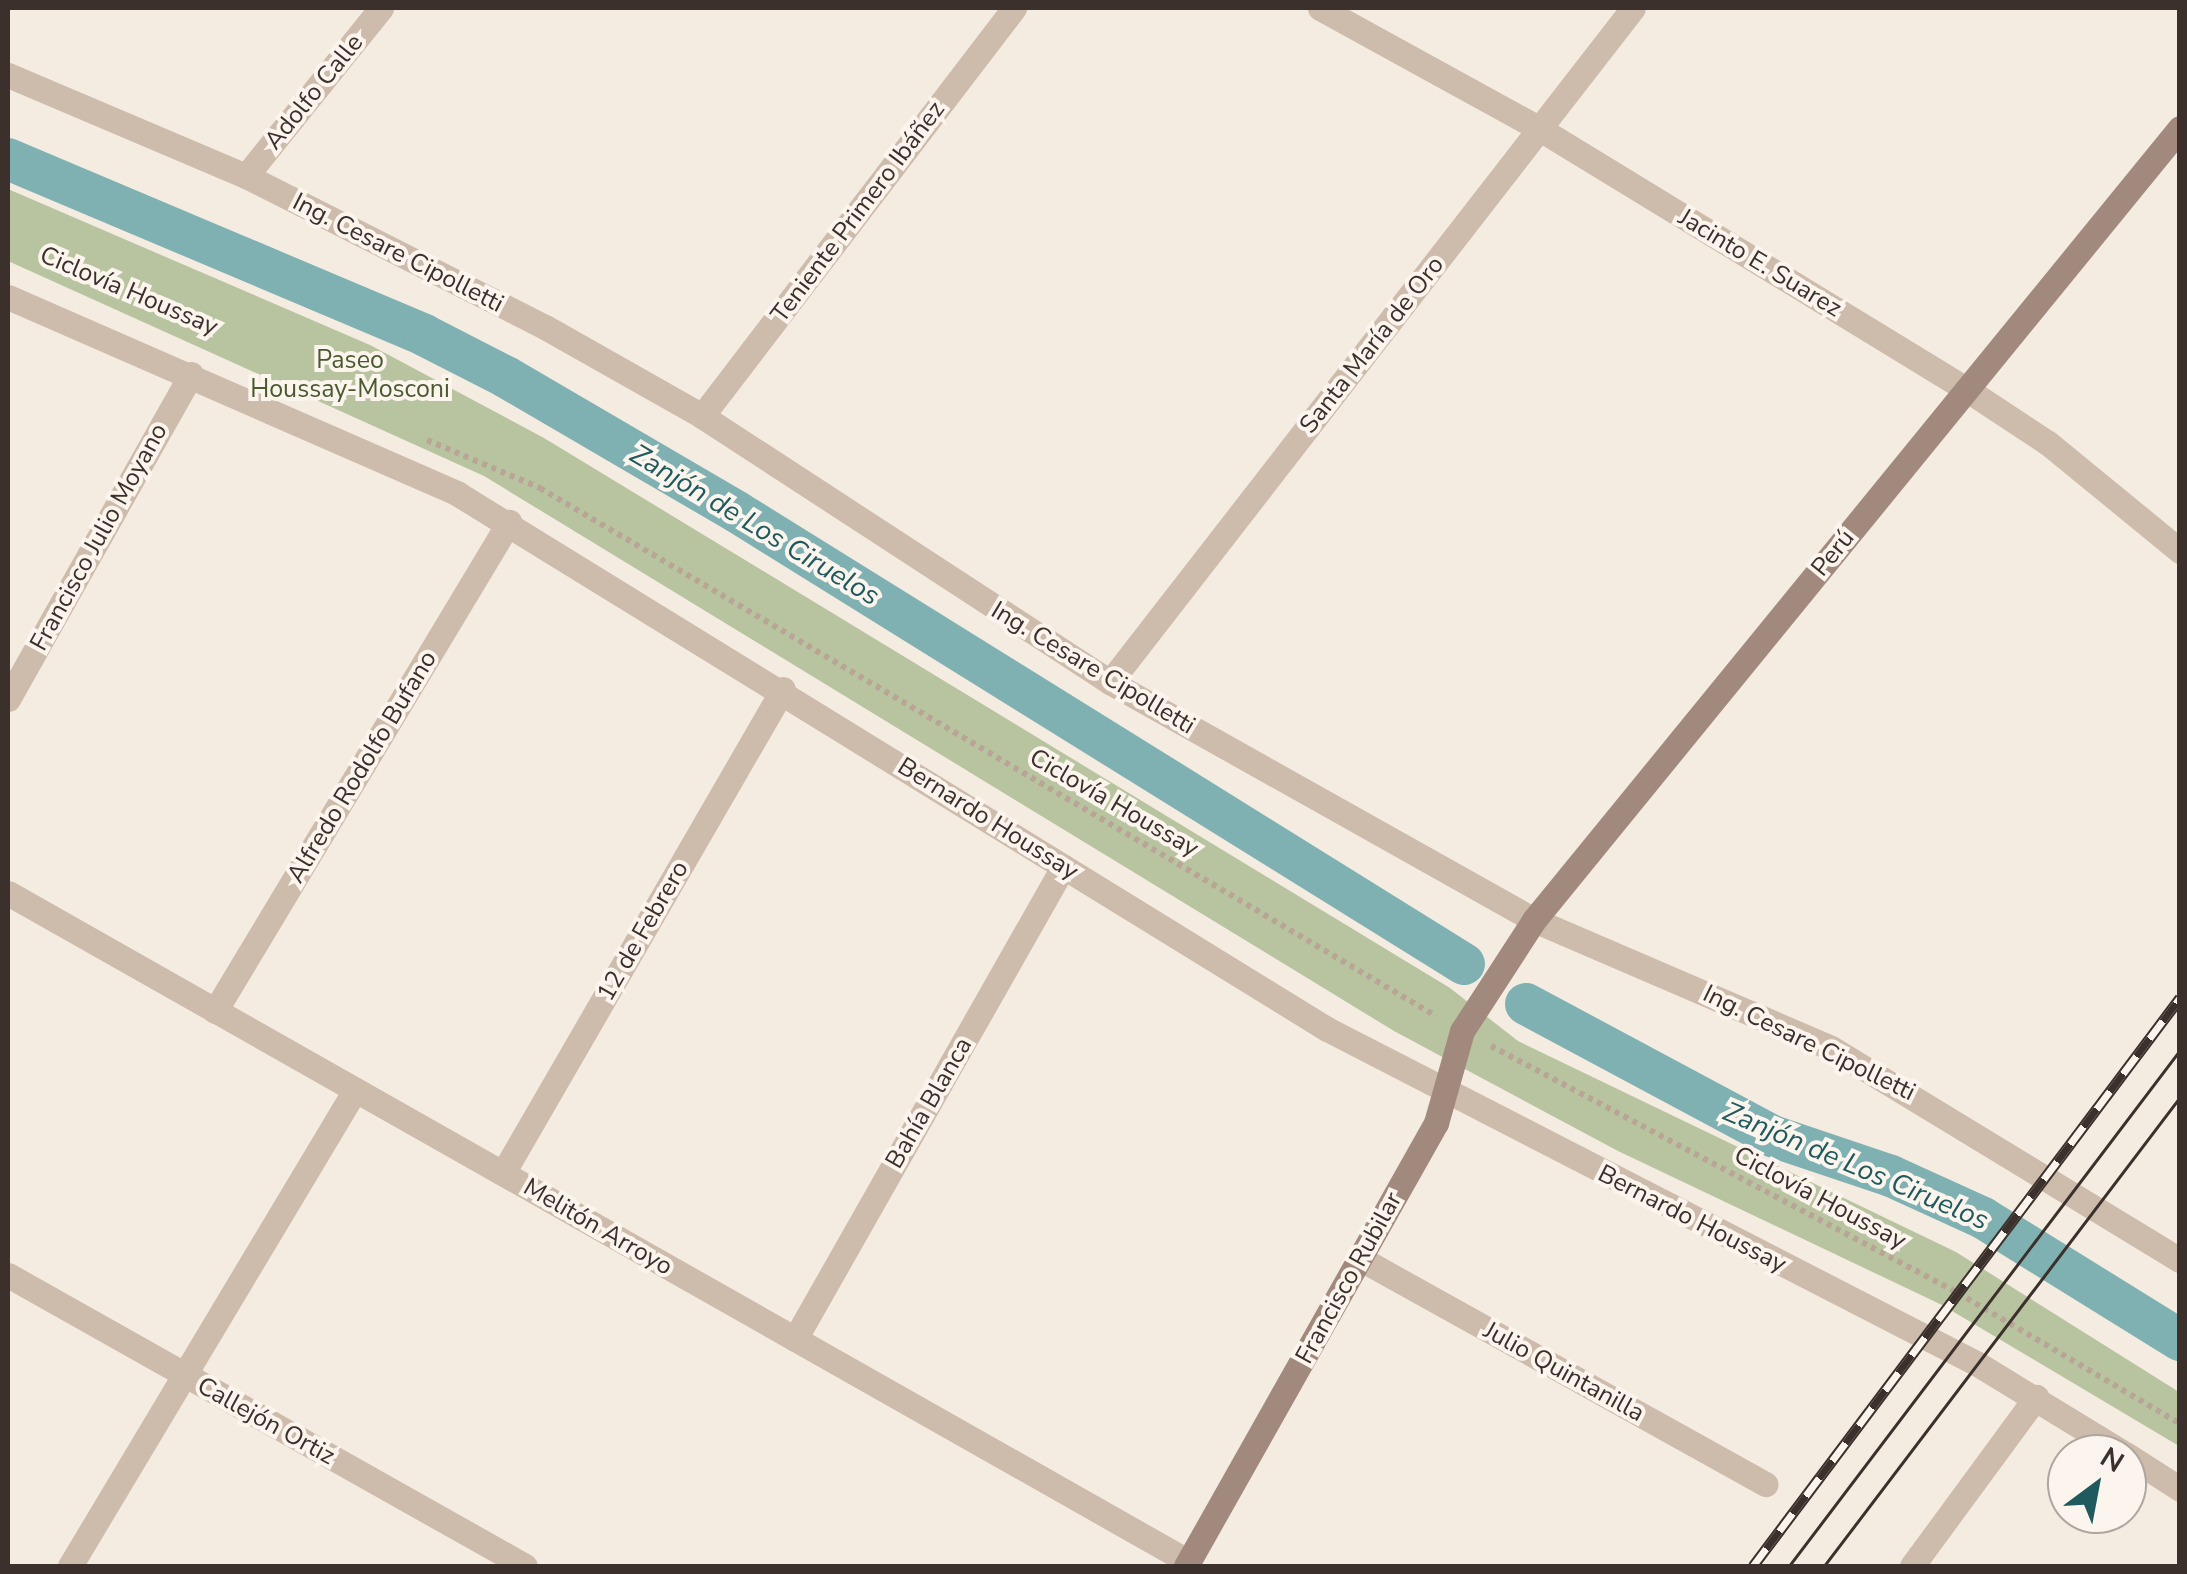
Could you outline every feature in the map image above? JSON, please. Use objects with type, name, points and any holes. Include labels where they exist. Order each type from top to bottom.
[{"type":"main road","name":"Perú","points":[[1492,982],[1534,920],[2180,128]]},
{"type":"main road","name":"Francisco Rubilar","points":[[1187,1564],[1436,1123],[1462,1031],[1492,982]]},
{"type":"street","name":"Adolfo Calle","points":[[246,176],[380,8]]},
{"type":"street","name":"Teniente Primero Ibáñez","points":[[702,416],[1014,8]]},
{"type":"street","name":"Jacinto E. Suarez","points":[[1320,8],[1540,129],[1966,389],[2048,444],[2180,552]]},
{"type":"street","name":"Santa María de Oro","points":[[1110,682],[1633,8]]},
{"type":"street","name":"Ing. Cesare Cipolletti","points":[[8,75],[246,176],[545,327],[702,416],[1110,682],[1534,920],[1831,1048],[2180,1260]]},
{"type":"street","name":"Bernardo Houssay","points":[[8,297],[191,374],[509,522],[1327,1029],[1963,1357],[2093,1434]]},
{"type":"street","name":"Francisco Julio Moyano","points":[[8,699],[191,374]]},
{"type":"street","name":"Alfredo Rodolfo Bufano","points":[[215,1011],[509,522]]},
{"type":"street","name":"12 de Febrero","points":[[503,1173],[783,689]]},
{"type":"street","name":"Bahía Blanca","points":[[795,1339],[1063,867]]},
{"type":"street","name":"Melitón Arroyo","points":[[8,893],[1187,1564]]},
{"type":"street","points":[[70,1566],[355,1090]]},
{"type":"street","name":"Julio Quintanilla","points":[[1361,1259],[1766,1484]]},
{"type":"street","name":"Callejón Ortiz","points":[[8,1276],[525,1566]]},
{"type":"street","points":[[1912,1566],[2036,1397]]},
{"type":"street","name":"Bernardo Houssay","points":[[2147,1468],[2180,1489]]},
{"type":"path","name":"Ciclovía Houssay","points":[[411,434],[540,488],[1462,1031],[1958,1293],[2180,1424]]},
{"type":"green space","name":"Paseo Houssay-Mosconi","points":[[8,189],[370,345],[544,438],[1450,988],[1518,1041],[1956,1252],[2179,1392],[2179,1446],[1942,1305],[1618,1151],[1394,1031],[484,476],[8,261]]},
{"type":"waterway","name":"Zanjón de Los Ciruelos","points":[[8,159],[424,335],[506,377],[737,512],[1464,964]]},
{"type":"waterway","name":"Zanjón de Los Ciruelos","points":[[1526,1004],[1772,1136],[1891,1176],[1983,1218],[2180,1340]]},
{"type":"tram line","points":[[1789,1566],[2180,1050]]},
{"type":"tram line","points":[[1824,1566],[2180,1097]]},
{"type":"railway","points":[[1753,1566],[2180,998]]}]
